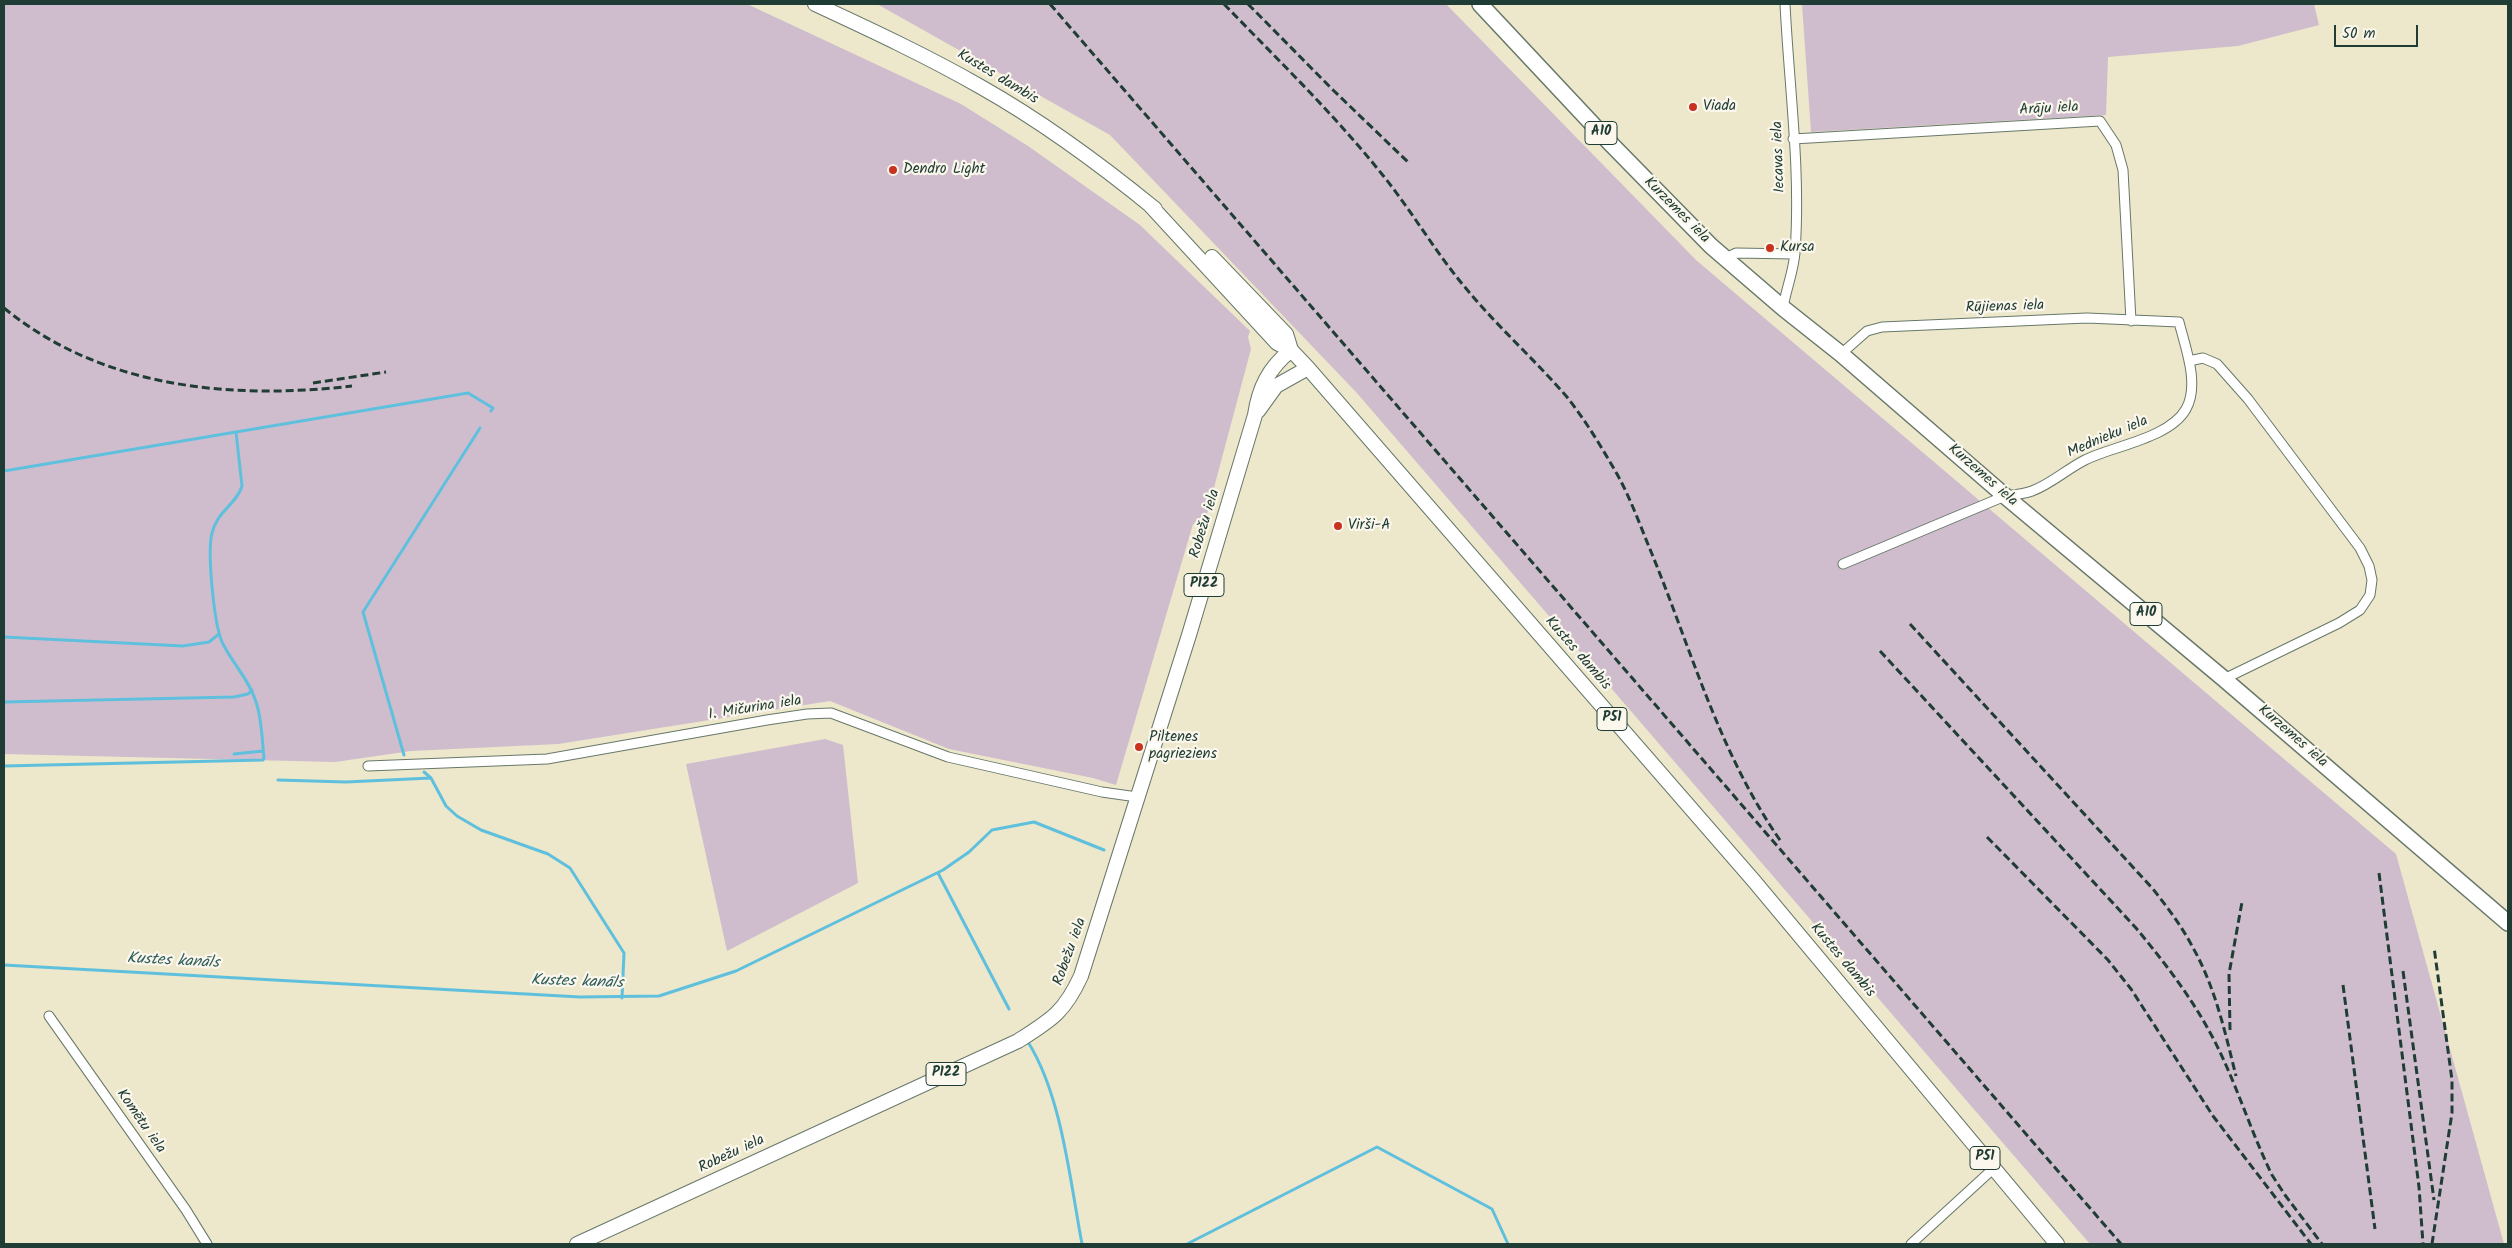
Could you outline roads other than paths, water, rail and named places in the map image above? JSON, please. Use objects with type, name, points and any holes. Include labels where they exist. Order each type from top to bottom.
[{"type":"highway","name":"Kurzemes iela","points":[[1480,4],[1625,158],[1726,258],[1782,308],[1841,354],[2006,496],[2224,679],[2508,923]]},
{"type":"main road","name":"Kustes dambis","points":[[815,4],[928,58],[990,92],[1063,138],[1149,204],[1277,342],[1292,350],[1308,368],[1754,881],[1994,1168]]},
{"type":"main road","name":"Robežu iela","points":[[578,1244],[1018,1041],[1052,1020],[1070,1001],[1081,976],[1137,797],[1255,416],[1258,395],[1264,381],[1277,362],[1292,350]]},
{"type":"main road","name":"Robežu iela","points":[[1255,416],[1276,386],[1308,368]]},
{"type":"main road","name":"P51","points":[[1994,1168],[2057,1244]]},
{"type":"street","name":"Iecavas iela","points":[[1782,308],[1795,254],[1793,139],[1785,4]]},
{"type":"street","name":"Arāju iela","points":[[1793,139],[2100,121],[2116,145],[2124,170],[2131,321]]},
{"type":"street","points":[[1726,258],[1736,253],[1795,254]]},
{"type":"street","name":"Rūjienas iela","points":[[1841,354],[1868,331],[1882,327],[2087,318],[2179,322]]},
{"type":"street","name":"Mednieku iela","points":[[1843,564],[2006,496],[2031,491],[2086,460],[2157,433],[2180,417],[2187,408],[2191,389],[2189,361],[2179,322]]},
{"type":"street","points":[[2189,361],[2203,358],[2217,364],[2248,399],[2360,548],[2369,566],[2372,580],[2370,595],[2360,610],[2339,623],[2224,679]]},
{"type":"street","name":"I. Mičurina iela","points":[[368,766],[547,759],[767,720],[831,713],[948,757],[1102,792],[1137,797]]},
{"type":"street","name":"Komētu iela","points":[[49,1016],[186,1210],[207,1244]]},
{"type":"street","points":[[1912,1244],[1994,1168]]},
{"type":"waterway","points":[[4,471],[468,393],[493,408],[491,411]]},
{"type":"waterway","points":[[404,755],[363,612],[480,428]]},
{"type":"waterway","points":[[4,766],[263,760],[262,730],[258,709],[245,678],[222,642],[216,620],[212,588],[210,556],[212,533],[218,519],[236,498],[242,486],[236,432]]},
{"type":"waterway","points":[[4,637],[183,646],[209,642],[219,634]]},
{"type":"waterway","points":[[4,702],[234,697],[248,694],[252,690]]},
{"type":"waterway","points":[[234,754],[263,751]]},
{"type":"waterway","points":[[424,772],[431,778]]},
{"type":"waterway","points":[[278,780],[346,782],[431,778],[446,806],[457,816],[481,830],[548,854],[570,868],[624,953],[622,998]]},
{"type":"waterway","name":"Kustes kanāls","points":[[4,965],[580,997],[659,996],[736,971],[943,870],[969,852],[992,830],[1034,822],[1104,850]]},
{"type":"waterway","points":[[938,873],[1009,1009]]},
{"type":"waterway","points":[[1028,1042],[1040,1064],[1057,1113],[1069,1167],[1082,1244]]},
{"type":"waterway","points":[[1187,1244],[1377,1147],[1492,1209],[1508,1244]]},
{"type":"railway","points":[[1050,4],[2121,1244]]},
{"type":"railway","points":[[1224,4],[1363,151],[1457,278],[1567,397],[1587,425],[1617,474],[1631,503],[1724,739],[1760,809],[1782,843]]},
{"type":"railway","points":[[1248,4],[1410,164]]},
{"type":"railway","points":[[4,308],[42,335],[83,356],[125,372],[169,382],[214,389],[260,391],[352,386]]},
{"type":"railway","points":[[313,383],[386,372]]},
{"type":"railway","points":[[1910,624],[2153,889],[2174,916],[2188,938],[2207,977],[2228,1043],[2236,1076]]},
{"type":"railway","points":[[1880,651],[2136,928],[2168,968],[2213,1038],[2272,1175],[2322,1244]]},
{"type":"railway","points":[[1987,837],[2108,960],[2131,989],[2213,1116],[2311,1244]]},
{"type":"railway","points":[[2379,873],[2419,1187],[2423,1244]]},
{"type":"railway","points":[[2230,1030],[2229,974],[2242,902]]},
{"type":"railway","points":[[2432,1244],[2452,1113],[2452,1080],[2434,947]]},
{"type":"railway","points":[[2403,971],[2434,1200]]},
{"type":"railway","points":[[2343,985],[2375,1229]]},
{"type":"place","name":"Viada","points":[[1693,107]]},
{"type":"place","name":"Dendro Light","points":[[893,170]]},
{"type":"place","name":"Kursa","points":[[1770,248]]},
{"type":"place","name":"Virši-A","points":[[1338,526]]},
{"type":"place","name":"Piltenes pagrieziens","points":[[1139,747]]}]
